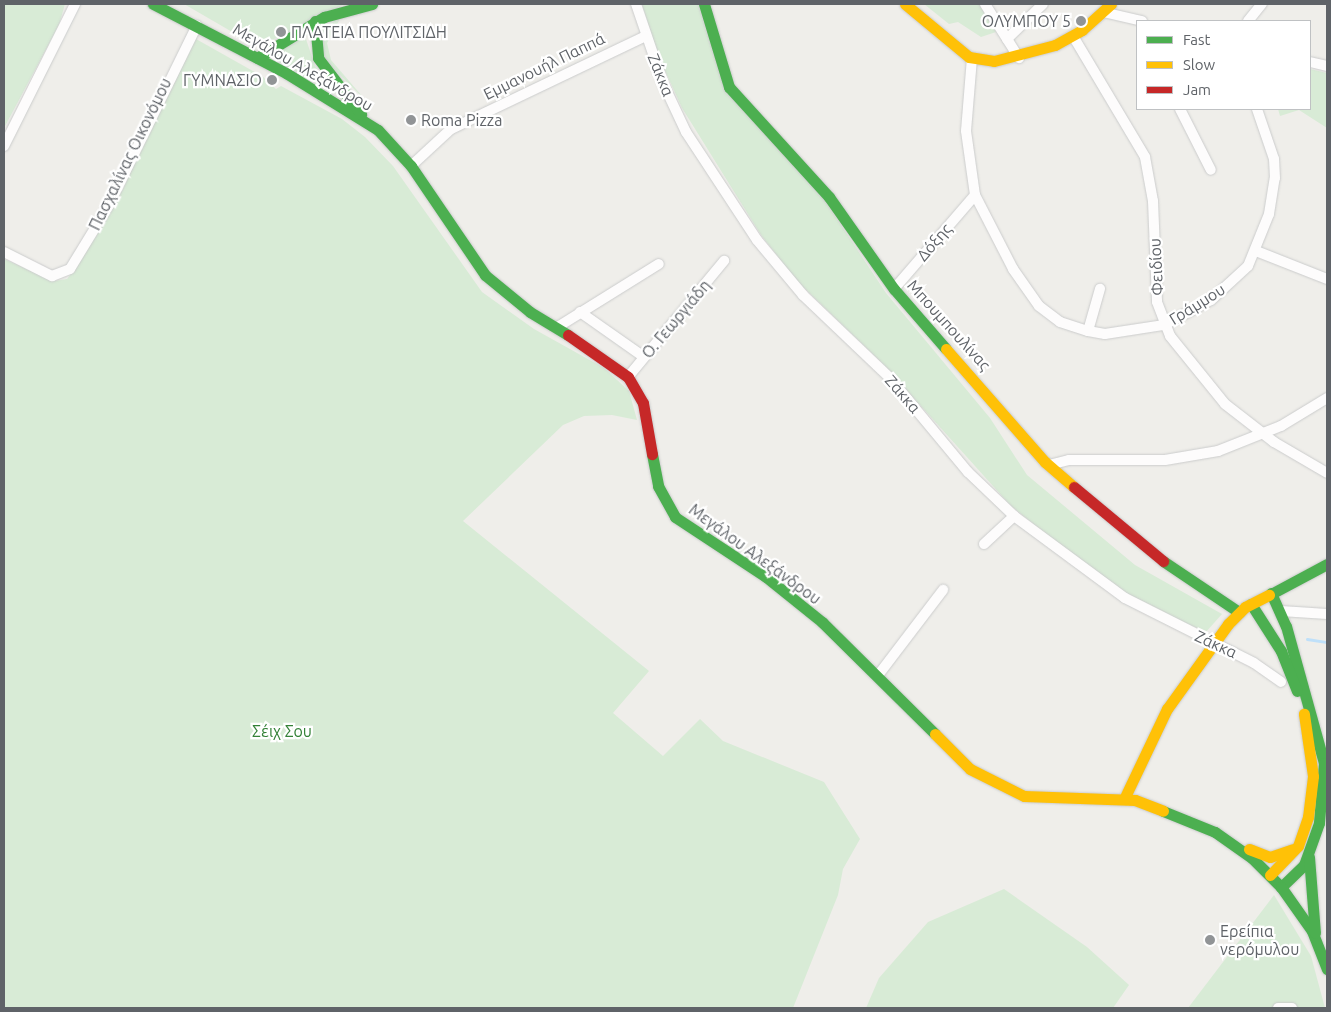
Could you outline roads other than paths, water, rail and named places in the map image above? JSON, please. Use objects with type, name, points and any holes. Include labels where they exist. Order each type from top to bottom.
[{"type":"street","name":"Μεγάλου Αλεξάνδρου","points":[[153,4],[172,7],[196,24],[366,121],[411,166],[485,275],[556,328],[628,377],[643,403],[658,486],[670,511],[699,536],[776,585],[879,674],[956,756],[996,786],[1048,800],[1124,799],[1172,812],[1223,836],[1270,875],[1281,888],[1316,938],[1327,969]]},
{"type":"street","points":[[257,58],[315,21],[372,4]]},
{"type":"street","name":"Ζάκκα","points":[[636,4],[646,36],[686,132],[780,270],[889,377],[968,472],[1014,516],[1125,598],[1212,642],[1280,682]]},
{"type":"street","name":"Μπουμπουλίνας","points":[[705,4],[729,87],[829,197],[894,289],[1049,465],[1155,556],[1239,612]]},
{"type":"street","points":[[905,4],[972,58],[1019,58],[1072,36],[1107,8],[1139,20]]},
{"type":"street","points":[[986,4],[1019,58]]},
{"type":"street","points":[[1007,39],[1043,4]]},
{"type":"street","points":[[1249,20],[1262,4]]},
{"type":"street","points":[[4,146],[76,5]]},
{"type":"street","points":[[315,21],[318,58],[366,121]]},
{"type":"street","name":"Πασχαλίνας Οικονόμου","points":[[4,252],[57,277],[73,264],[109,205],[196,24]]},
{"type":"street","name":"Εμμανουήλ Παππά","points":[[411,166],[451,130],[646,36]]},
{"type":"street","name":"Φειδίου","points":[[1072,36],[1145,157],[1154,201],[1157,302],[1164,325],[1213,393],[1263,434],[1327,473]]},
{"type":"street","name":"Γράμμου","points":[[972,58],[966,131],[975,195],[1039,306],[1060,322],[1088,332],[1105,334],[1164,325],[1227,288],[1256,251],[1276,178],[1258,110]]},
{"type":"street","points":[[1311,62],[1327,66]]},
{"type":"street","points":[[1181,110],[1212,170]]},
{"type":"street","name":"Δόξης","points":[[894,289],[975,195]]},
{"type":"street","points":[[1256,251],[1327,280]]},
{"type":"street","name":"Ο. Γεωργιάδη","points":[[628,377],[724,261]]},
{"type":"street","points":[[556,328],[659,264]]},
{"type":"street","points":[[1088,332],[1100,289]]},
{"type":"street","points":[[580,312],[644,357]]},
{"type":"street","points":[[1049,465],[1069,460],[1165,460],[1218,450],[1263,434],[1327,398]]},
{"type":"street","points":[[984,544],[1014,516]]},
{"type":"street","points":[[1124,799],[1167,709],[1212,642],[1239,612],[1327,564]]},
{"type":"street","points":[[879,674],[943,590]]},
{"type":"street","points":[[1271,593],[1281,611],[1324,763],[1324,795],[1308,852],[1302,868],[1281,888]]},
{"type":"street","points":[[1251,604],[1281,651],[1306,720],[1312,793],[1298,846],[1270,875]]},
{"type":"street","points":[[1281,611],[1327,614]]},
{"type":"street","points":[[1223,836],[1270,857],[1285,855],[1298,846]]},
{"type":"street","points":[[1308,852],[1316,938]]},
{"type":"street","points":[[1278,1008],[1292,1008]]},
{"type":"waterway","points":[[1307,639],[1327,642]]},
{"type":"place","name":"ΟΛΥΜΠΟΥ 5","points":[[1081,21]]},
{"type":"place","name":"ΠΛΑΤΕΙΑ ΠΟΥΛΙΤΣΙΔΗ","points":[[281,32]]},
{"type":"place","name":"ΓΥΜΝΑΣΙΟ","points":[[272,80]]},
{"type":"place","name":"Roma Pizza","points":[[411,120]]},
{"type":"place","name":"Ερείπια νερόμυλου","points":[[1210,940]]},
{"type":"park label","name":"Σέιχ Σου","points":[[282,731]]}]
